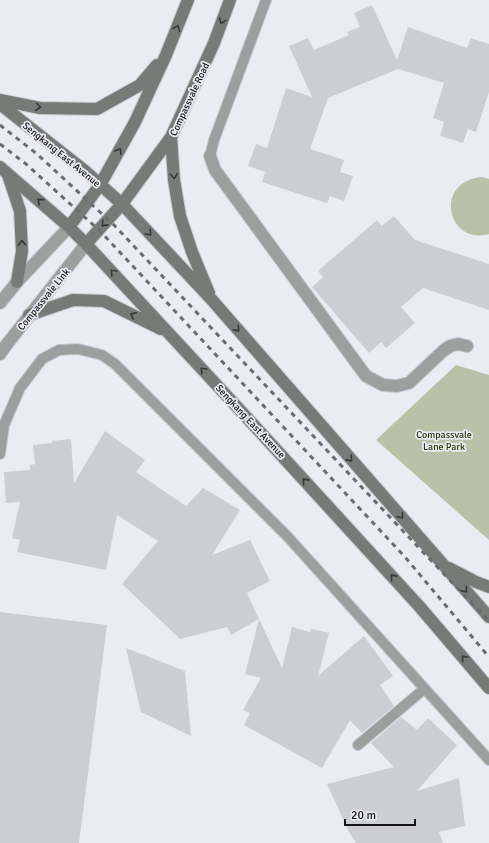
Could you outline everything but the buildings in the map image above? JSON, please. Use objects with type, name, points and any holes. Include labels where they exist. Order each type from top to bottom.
[{"type":"main road","points":[[69,227],[100,185],[135,122],[166,55],[188,0]]},
{"type":"main road","name":"Compassvale Road","points":[[86,244],[122,204],[171,138],[214,43],[230,0]]},
{"type":"main road","points":[[0,100],[40,108],[97,109],[140,85],[166,55]]},
{"type":"main road","name":"Sengkang East Avenue","points":[[0,104],[122,204],[212,300],[489,617]]},
{"type":"main road","points":[[171,138],[174,180],[180,216],[192,252],[212,300]]},
{"type":"main road","points":[[4,170],[20,211],[22,251],[17,282]]},
{"type":"main road","name":"Sengkang East Avenue","points":[[4,170],[69,227],[86,244],[419,606],[489,688]]},
{"type":"main road","points":[[29,315],[73,300],[104,301],[168,332]]},
{"type":"main road","points":[[441,563],[476,582],[489,587]]},
{"type":"street","points":[[210,156],[215,170],[366,376],[384,385],[397,386],[409,383],[443,350],[458,344],[466,346]]},
{"type":"street","points":[[0,303],[17,282],[69,227]]},
{"type":"street","name":"Compassvale Link","points":[[0,354],[6,344],[86,244]]},
{"type":"lane","points":[[210,156],[214,140],[266,0]]},
{"type":"lane","points":[[0,454],[4,425],[20,388],[42,359],[59,350],[78,349],[102,355],[119,369],[288,537],[489,760]]},
{"type":"lane","points":[[358,745],[424,689]]},
{"type":"green space","points":[[482,177],[489,179],[489,234],[475,235],[463,231],[455,222],[451,212],[452,200],[457,189],[467,181]]},
{"type":"green space","name":"Compassvale Lane Park","points":[[456,365],[489,375],[489,540],[376,440]]},
{"type":"railway","points":[[0,125],[37,154],[114,225],[489,621]]},
{"type":"railway","points":[[0,144],[26,164],[100,231],[405,557],[489,657]]}]
